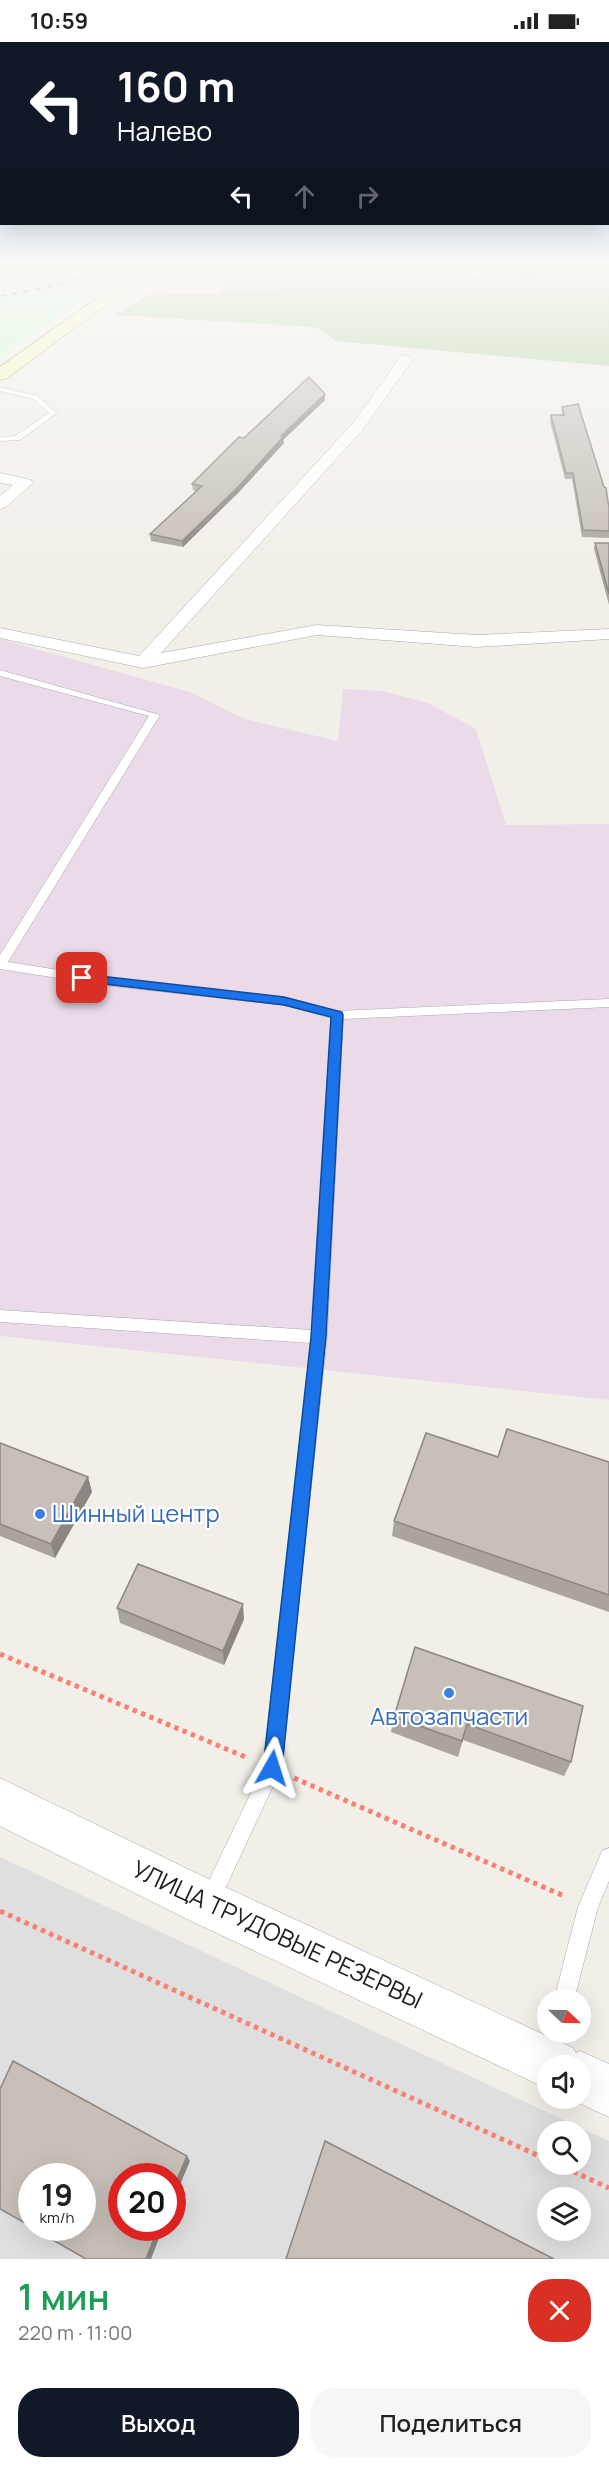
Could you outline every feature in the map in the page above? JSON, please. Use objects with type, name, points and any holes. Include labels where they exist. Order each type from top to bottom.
[{"type":"street","points":[[143,662],[360,425],[400,367]]},
{"type":"street","points":[[0,478],[25,483],[0,504]]},
{"type":"street","points":[[0,633],[143,662],[317,630],[477,641],[609,633]]},
{"type":"street","name":"УЛИЦА ТРУДОВЫЕ РЕЗЕРВЫ","points":[[0,1801],[208,1904],[550,2055]]},
{"type":"street","name":"УЛИЦА ТРУДОВЫЕ РЕЗЕРВЫ","points":[[591,2079],[609,2091]]},
{"type":"lane","points":[[0,388],[32,394],[44,401],[53,413],[17,438],[0,439]]},
{"type":"lane","points":[[0,673],[155,715],[0,965],[103,981],[284,1001],[337,1015],[609,1003]]},
{"type":"lane","points":[[208,1904],[272,1768],[319,1337],[337,1015]]},
{"type":"lane","points":[[0,1316],[319,1337]]},
{"type":"lane","points":[[567,1989],[588,1907],[609,1858]]},
{"type":"path","points":[[0,1654],[272,1768],[588,1907]]},
{"type":"path","points":[[0,1911],[537,2155]]},
{"type":"path","points":[[581,2175],[609,2188]]},
{"type":"shaded area","points":[[0,639],[190,692],[245,719],[338,741],[343,689],[382,691],[428,703],[476,729],[506,825],[609,824],[609,1400],[0,1336]]},
{"type":"shaded area","points":[[0,1857],[566,2121],[537,2121],[537,2175],[591,2175],[591,2133],[609,2141],[609,2259],[0,2259]]},
{"type":"building","points":[[309,377],[325,394],[281,436],[283,437],[238,487],[182,541],[150,534],[202,486],[192,484],[239,437],[244,438]]},
{"type":"building","points":[[578,404],[606,488],[609,531],[583,530],[573,473],[566,473],[551,415],[564,415],[562,407]]},
{"type":"building","points":[[595,543],[609,543],[609,594]]},
{"type":"building","points":[[507,1429],[609,1462],[609,1595],[394,1521],[426,1433],[498,1457]]},
{"type":"building","name":"Шинный центр","points":[[0,1443],[88,1477],[51,1544],[0,1524]]},
{"type":"building","points":[[138,1564],[243,1604],[223,1651],[117,1608]]},
{"type":"building","name":"Автозапчасти","points":[[415,1647],[583,1706],[571,1762],[467,1724],[462,1741],[394,1717]]},
{"type":"building","points":[[13,2061],[187,2156],[184,2163],[108,2163],[108,2241],[153,2241],[146,2259],[86,2259],[55,2241],[96,2241],[96,2163],[18,2163],[18,2219],[0,2209],[0,2089]]},
{"type":"building","points":[[325,2141],[554,2259],[286,2259]]},
{"type":"place","name":"Шинный центр","points":[[40,1514]]},
{"type":"place","name":"Автозапчасти","points":[[449,1693]]},
{"type":"route","points":[[82,978],[284,1001],[337,1015],[319,1337],[272,1768]]}]
